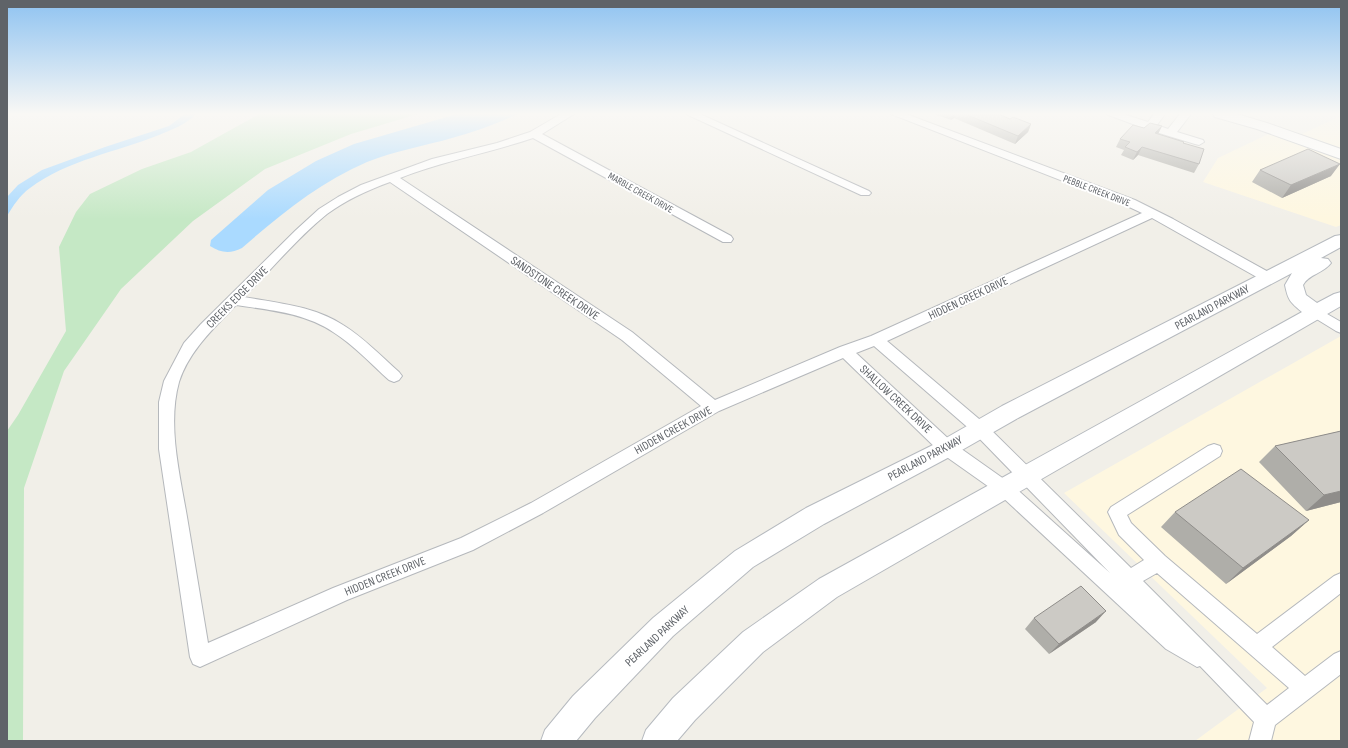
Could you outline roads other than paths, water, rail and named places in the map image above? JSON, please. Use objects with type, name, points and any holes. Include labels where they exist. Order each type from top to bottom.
[{"type":"main road","points":[[1327,149],[1341,154]]},
{"type":"main road","points":[[1315,312],[1297,298],[1294,285],[1299,276],[1320,264],[1339,241]]},
{"type":"main road","name":"PEARLAND PARKWAY","points":[[556,741],[584,707],[663,627],[744,559],[814,516],[947,448],[979,428],[1339,241]]},
{"type":"main road","points":[[657,741],[684,709],[753,642],[828,588],[1341,298]]},
{"type":"street","name":"CREEKS EDGE DRIVE","points":[[200,657],[167,449],[167,402],[172,381],[189,348],[206,327],[300,233],[323,212],[342,199],[365,187],[436,161],[485,149]]},
{"type":"street","name":"MARBLE CREEK DRIVE","points":[[561,149],[727,239]]},
{"type":"street","points":[[768,149],[865,193]]},
{"type":"street","name":"PEBBLE CREEK DRIVE","points":[[989,149],[1107,193],[1169,222],[1267,278]]},
{"type":"street","name":"SANDSTONE CREEK DRIVE","points":[[391,178],[627,336],[714,407]]},
{"type":"street","name":"HIDDEN CREEK DRIVE","points":[[200,657],[340,594],[467,544],[537,508],[714,407],[845,351],[876,340],[1151,214]]},
{"type":"street","points":[[234,300],[291,311],[314,317],[332,325],[357,344],[394,376]]},
{"type":"street","points":[[1315,312],[1341,328]]},
{"type":"street","points":[[876,340],[979,428],[1028,476],[1173,642],[1219,672],[1266,719]]},
{"type":"street","name":"SHALLOW CREEK DRIVE","points":[[845,351],[947,448],[1005,489],[1121,584]]},
{"type":"street","points":[[1214,451],[1116,512],[1125,529],[1158,562],[1305,689]]},
{"type":"street","points":[[1121,584],[1158,562]]},
{"type":"street","points":[[1256,647],[1341,582]]},
{"type":"street","points":[[1260,741],[1266,719],[1341,661]]},
{"type":"water","points":[[100,149],[118,149],[76,163],[44,178],[23,194],[7,216],[7,197],[18,185],[42,170]]},
{"type":"water","points":[[343,149],[410,149],[377,158],[333,179],[271,223],[242,248],[226,252],[210,246],[211,240],[268,190],[316,161]]}]
